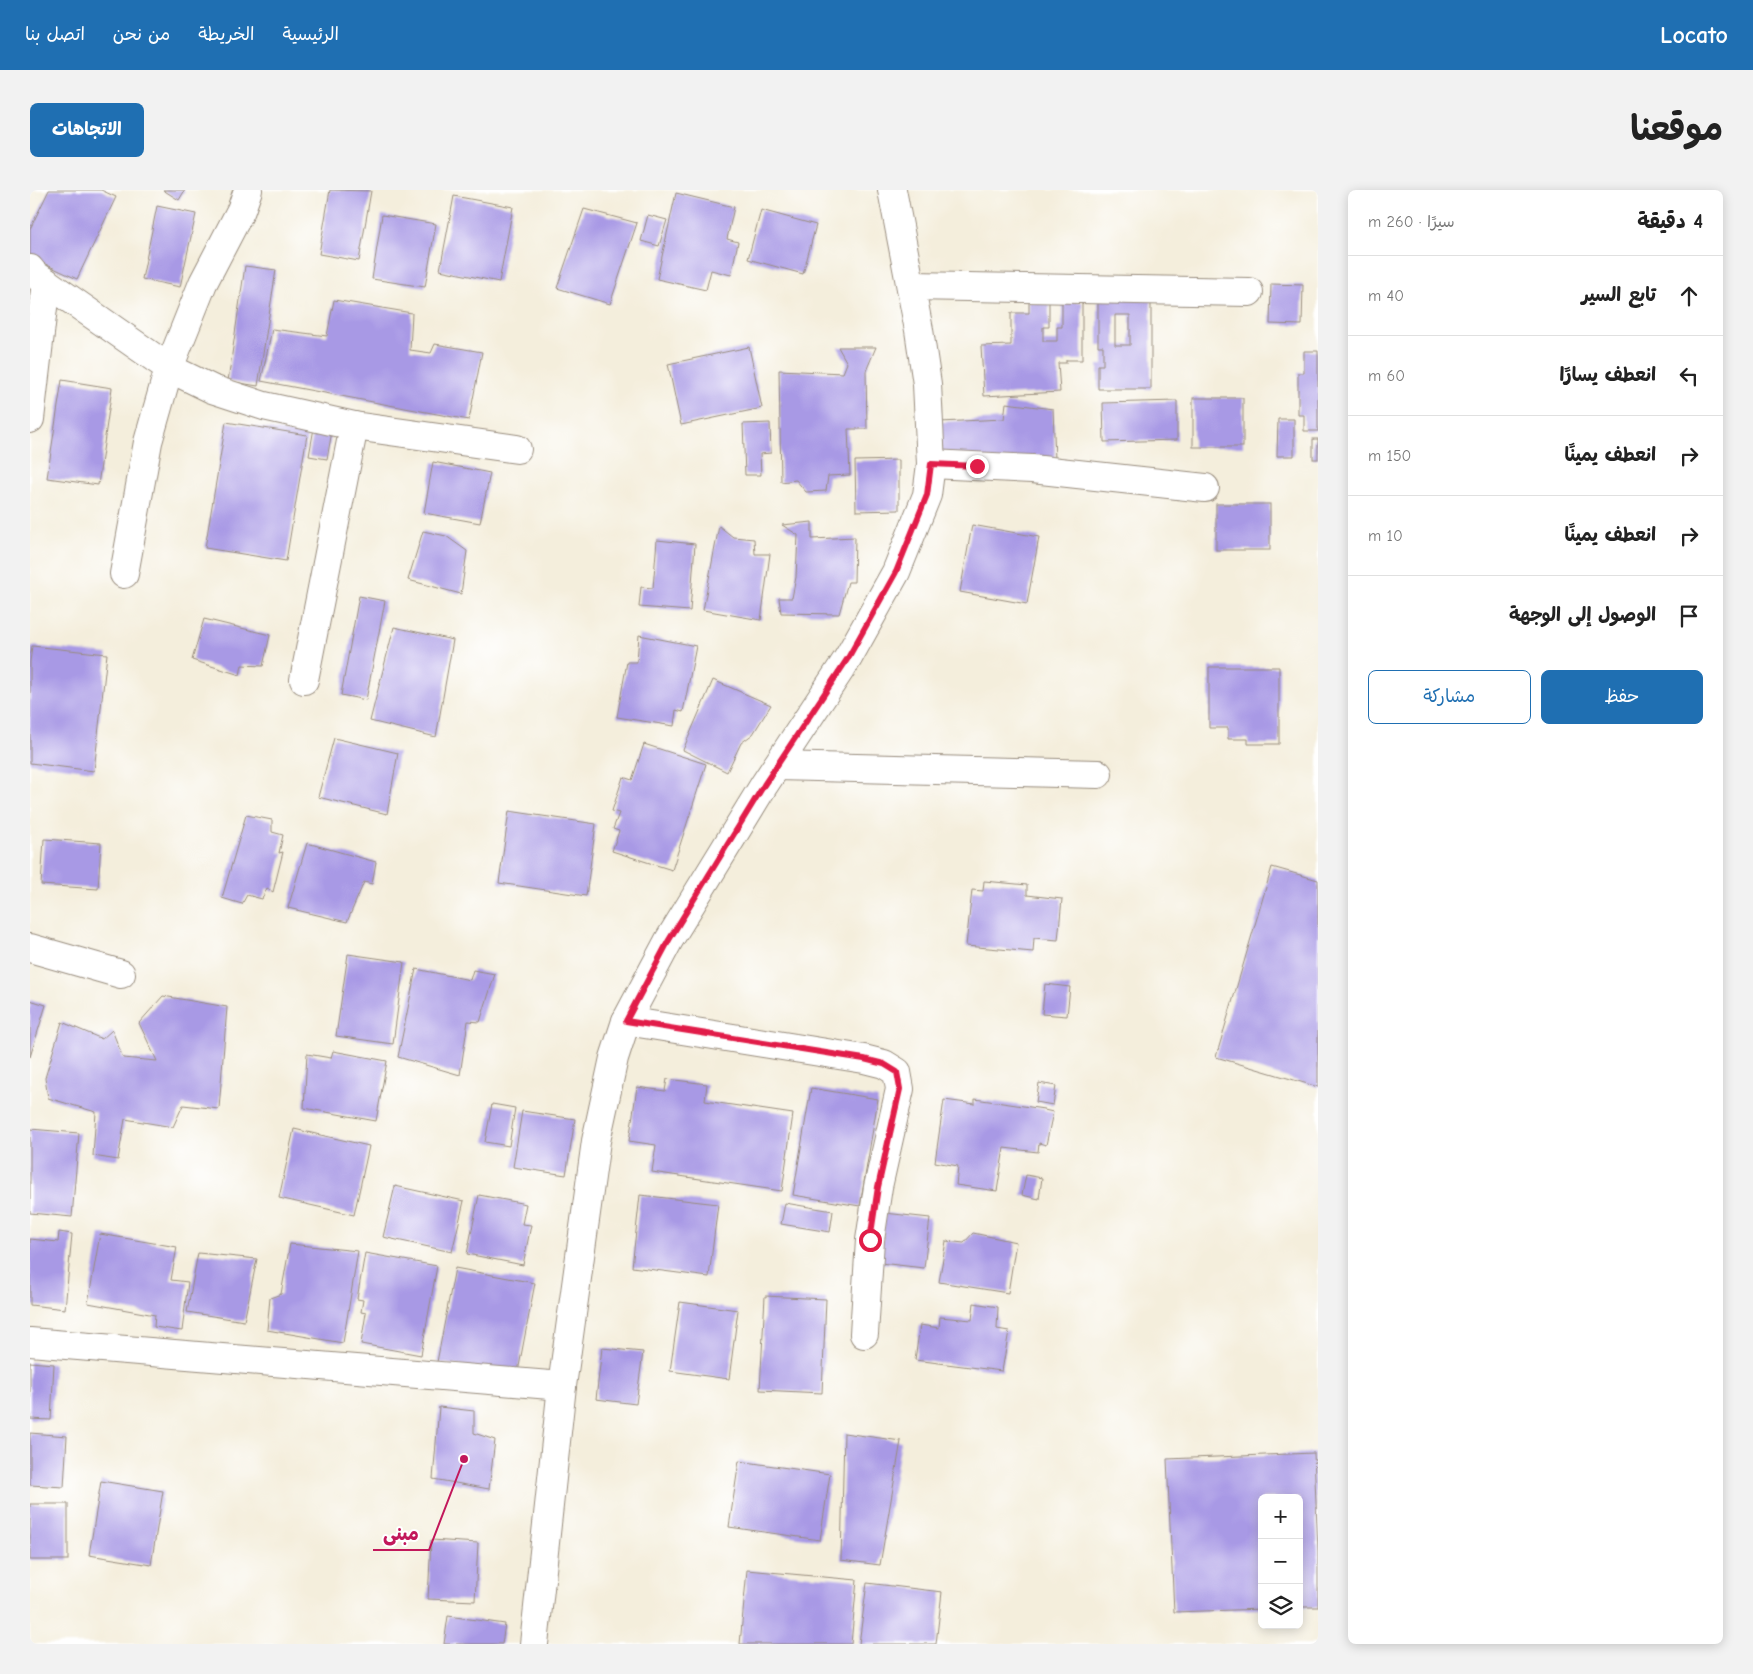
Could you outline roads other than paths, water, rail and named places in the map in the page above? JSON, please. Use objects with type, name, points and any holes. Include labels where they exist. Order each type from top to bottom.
[{"type":"street","points":[[124,574],[148,442],[169,368],[204,283],[241,210],[248,190]]},
{"type":"street","points":[[534,1644],[562,1386],[596,1141],[614,1058],[626,1021],[669,940],[777,766],[848,658],[896,572],[927,495],[931,464],[927,384],[911,286],[892,190]]},
{"type":"street","points":[[38,276],[169,368],[212,388],[264,406],[354,426],[517,449]]},
{"type":"street","points":[[30,419],[38,276]]},
{"type":"street","points":[[911,286],[1249,292]]},
{"type":"street","points":[[304,680],[354,426]]},
{"type":"street","points":[[931,464],[1032,469],[1205,488]]},
{"type":"street","points":[[777,766],[1098,774]]},
{"type":"street","points":[[30,948],[120,974]]},
{"type":"street","points":[[626,1021],[864,1059],[884,1064],[897,1072],[900,1089],[878,1187],[870,1240],[864,1334]]},
{"type":"street","points":[[30,1342],[562,1386]]},
{"type":"place","name":"مبنى","points":[[464,1459]]}]
